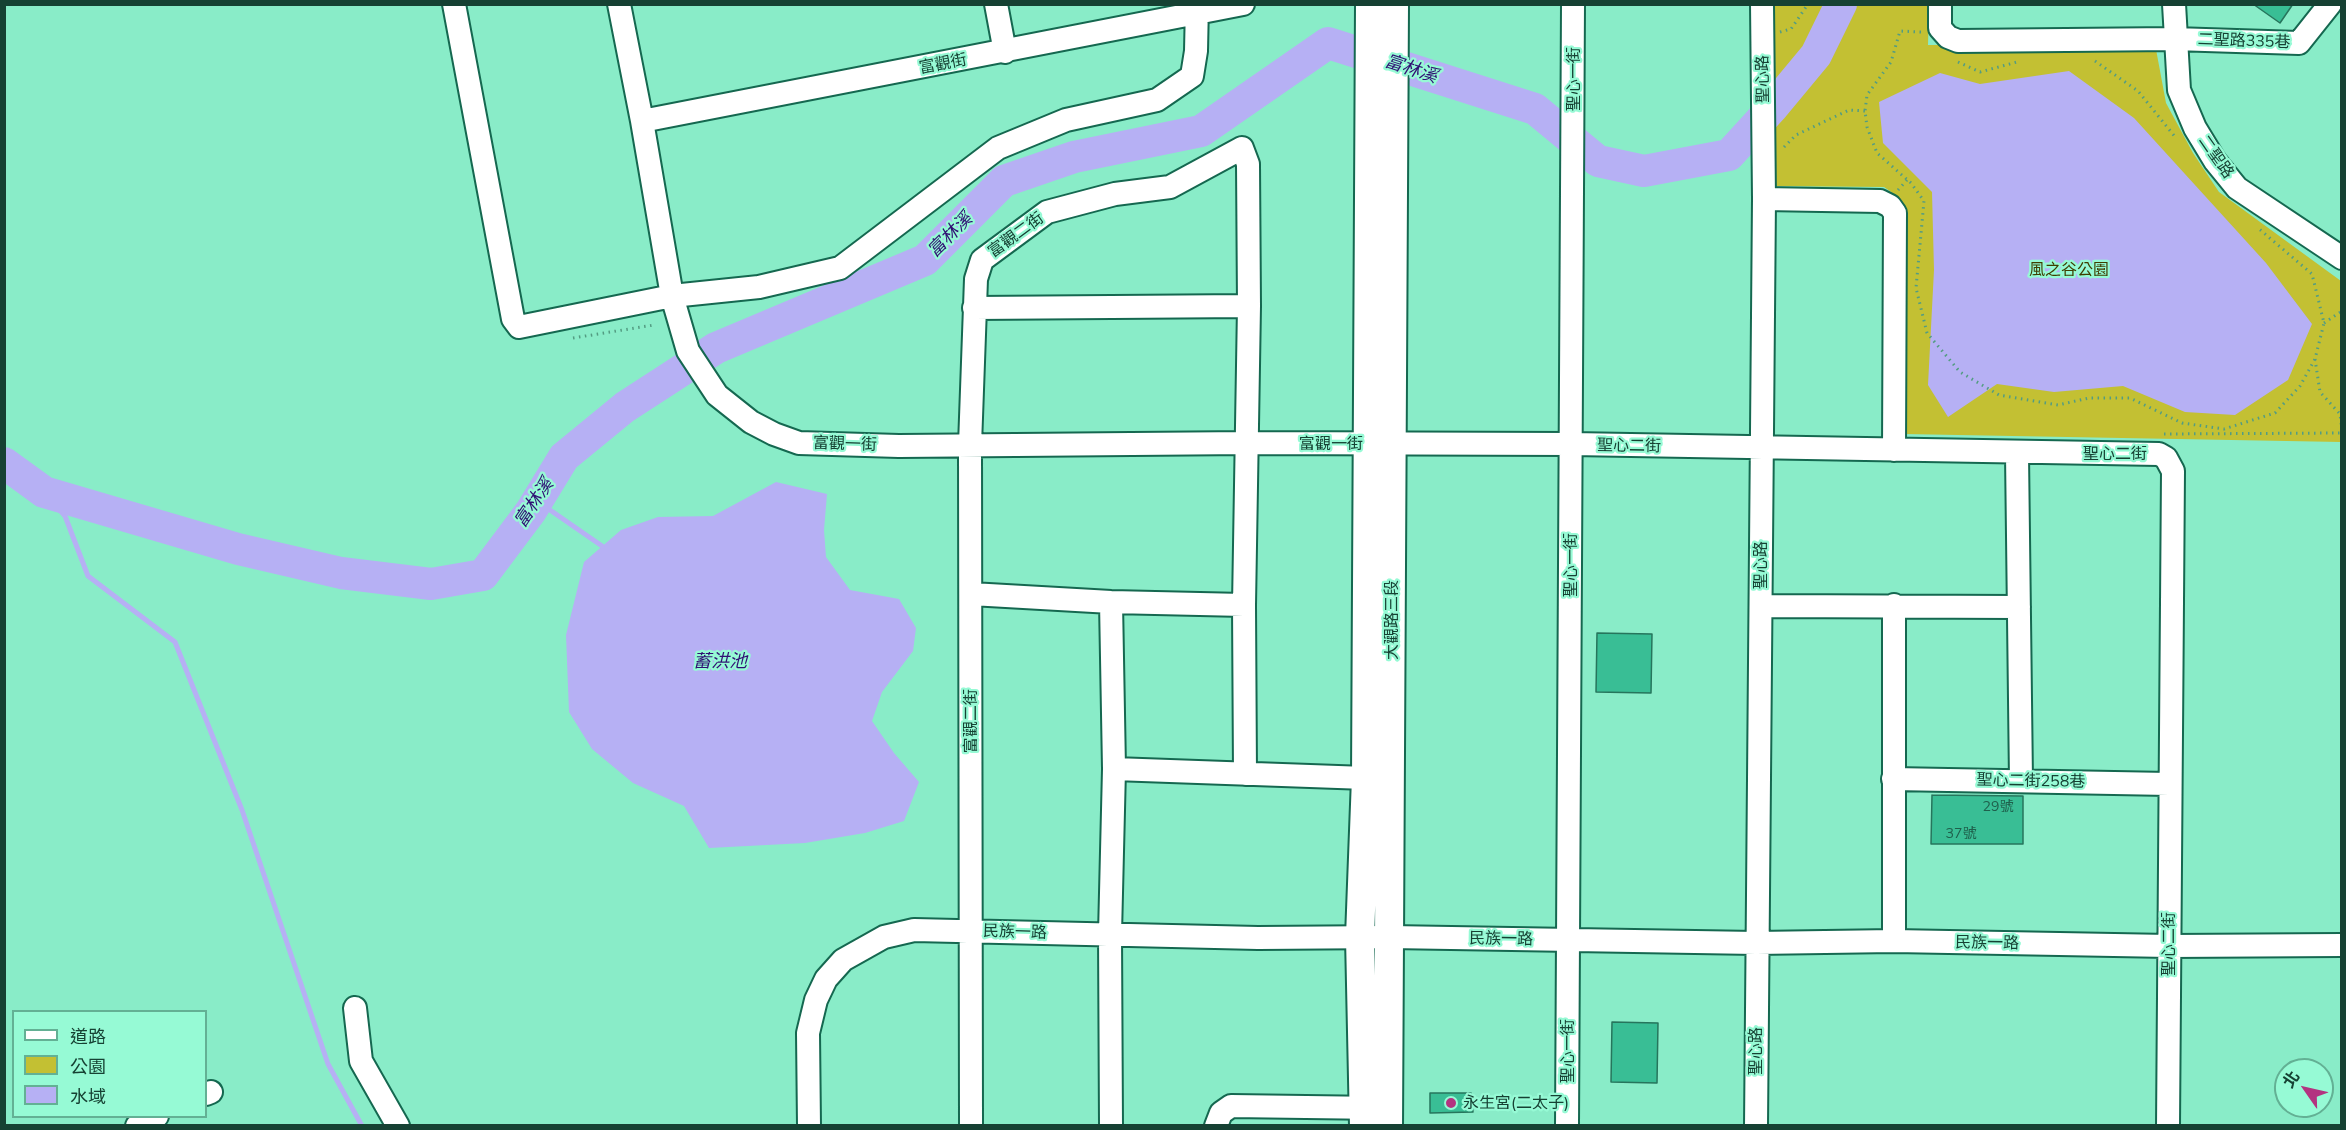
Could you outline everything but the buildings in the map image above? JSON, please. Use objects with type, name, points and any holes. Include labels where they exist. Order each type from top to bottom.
[{"type":"main road","points":[[1370,4],[1383,40]]},
{"type":"main road","points":[[1383,40],[1394,4]]},
{"type":"main road","name":"大觀路三段","points":[[1376,1117],[1390,937],[1381,443],[1383,40]]},
{"type":"main road","name":"大觀路三段","points":[[1376,1117],[1360,938],[1381,443]]},
{"type":"street","points":[[454,4],[513,319],[519,327],[672,296],[759,286],[840,268],[998,148],[1066,120],[1157,100],[1192,76],[1196,51],[1197,9]]},
{"type":"street","name":"富觀一街","points":[[619,4],[672,296],[688,351],[717,395],[751,422],[774,434],[799,442],[899,446],[1381,443]]},
{"type":"street","points":[[996,4],[1005,52]]},
{"type":"street","name":"富觀街","points":[[642,121],[1005,52],[1197,9],[1243,4]]},
{"type":"street","name":"聖心一街","points":[[1567,1125],[1574,171],[1573,4]]},
{"type":"street","name":"聖心路","points":[[1756,1125],[1764,199],[1762,4]]},
{"type":"street","points":[[1940,4],[1940,27],[1948,37],[1958,41],[2174,39]]},
{"type":"street","name":"二聖路","points":[[2174,4],[2174,39],[2179,90],[2195,128],[2215,160],[2237,188],[2342,258]]},
{"type":"street","name":"二聖路335巷","points":[[2174,39],[2299,43],[2330,4]]},
{"type":"street","name":"富觀二街","points":[[971,1125],[970,445],[976,279],[982,260],[1047,212],[1115,194],[1170,187],[1242,148],[1248,164],[1250,306],[1244,605],[1245,774]]},
{"type":"street","points":[[1764,199],[1880,201],[1890,206],[1895,213],[1894,450]]},
{"type":"street","points":[[974,308],[1250,306]]},
{"type":"street","name":"聖心二街","points":[[1381,443],[1572,444],[2017,454],[2159,454],[2166,458],[2170,464],[2173,483],[2168,1125]]},
{"type":"street","points":[[2017,454],[2021,781]]},
{"type":"street","points":[[971,594],[1111,602],[1244,605]]},
{"type":"street","points":[[1111,602],[1114,769],[1110,934],[1111,1125]]},
{"type":"street","points":[[1761,606],[2019,607]]},
{"type":"street","points":[[1894,606],[1894,942]]},
{"type":"street","points":[[1114,769],[1366,778]]},
{"type":"street","name":"聖心二街258巷","points":[[1893,779],[2169,784]]},
{"type":"street","name":"民族一路","points":[[810,1125],[808,1033],[816,1000],[826,980],[843,960],[884,937],[914,930],[1756,943],[2342,945]]},
{"type":"street","points":[[354,1008],[360,1061],[398,1125]]},
{"type":"street","points":[[1216,1125],[1221,1113],[1231,1106],[1376,1117]]},
{"type":"street","points":[[137,1125],[153,1118]]},
{"type":"path","points":[[1779,23],[1779,33],[1791,29],[1806,4]]},
{"type":"path","points":[[1924,32],[1900,31],[1891,62],[1867,95],[1866,127],[1877,153],[1911,183],[1924,201],[1916,288],[1927,333],[1960,372],[1999,395],[2058,405],[2089,398],[2130,398],[2182,423],[2224,429],[2275,413],[2300,386],[2315,359],[2324,323],[2312,274],[2256,226]]},
{"type":"path","points":[[1948,57],[1980,72],[2020,61]]},
{"type":"path","points":[[2087,60],[2098,61],[2138,91],[2179,142]]},
{"type":"path","points":[[1780,139],[1780,151],[1796,135],[1849,110],[1865,111]]},
{"type":"path","points":[[2324,323],[2342,311]]},
{"type":"path","points":[[2155,434],[2342,431],[2340,414],[2319,392],[2315,359]]},
{"type":"green space","name":"風之谷公園","points":[[1775,5],[1929,5],[1928,45],[2155,44],[2166,103],[2193,153],[2219,192],[2341,281],[2341,442],[1903,434],[1902,205],[1894,194],[1884,187],[1772,186]]},
{"type":"water","points":[[2069,71],[2134,118],[2266,263],[2312,324],[2288,380],[2235,415],[2185,412],[2123,386],[2054,392],[1997,384],[1948,417],[1928,385],[1934,270],[1932,192],[1883,143],[1879,102],[1940,73],[1980,84]]},
{"type":"water","name":"蓄洪池","points":[[776,482],[827,494],[824,530],[826,557],[850,590],[899,599],[916,628],[913,651],[882,692],[872,721],[894,753],[919,782],[904,821],[865,833],[805,843],[709,848],[684,806],[633,783],[592,749],[569,712],[566,635],[584,562],[621,530],[658,517],[713,516]]},
{"type":"waterway","name":"富林溪","points":[[4,463],[44,492],[238,549],[341,573],[431,584],[483,575],[531,511],[564,457],[625,407],[716,348],[925,260],[1004,181],[1074,157],[1201,131],[1328,43],[1535,109],[1598,161],[1644,171],[1729,155],[1816,55],[1841,4]]},
{"type":"waterway","points":[[44,492],[65,516],[88,576],[175,642],[242,810],[328,1064],[362,1126]]},
{"type":"waterway","points":[[537,501],[602,546]]},
{"type":"place","name":"永生宮(二太子)","points":[[1451,1103]]}]
